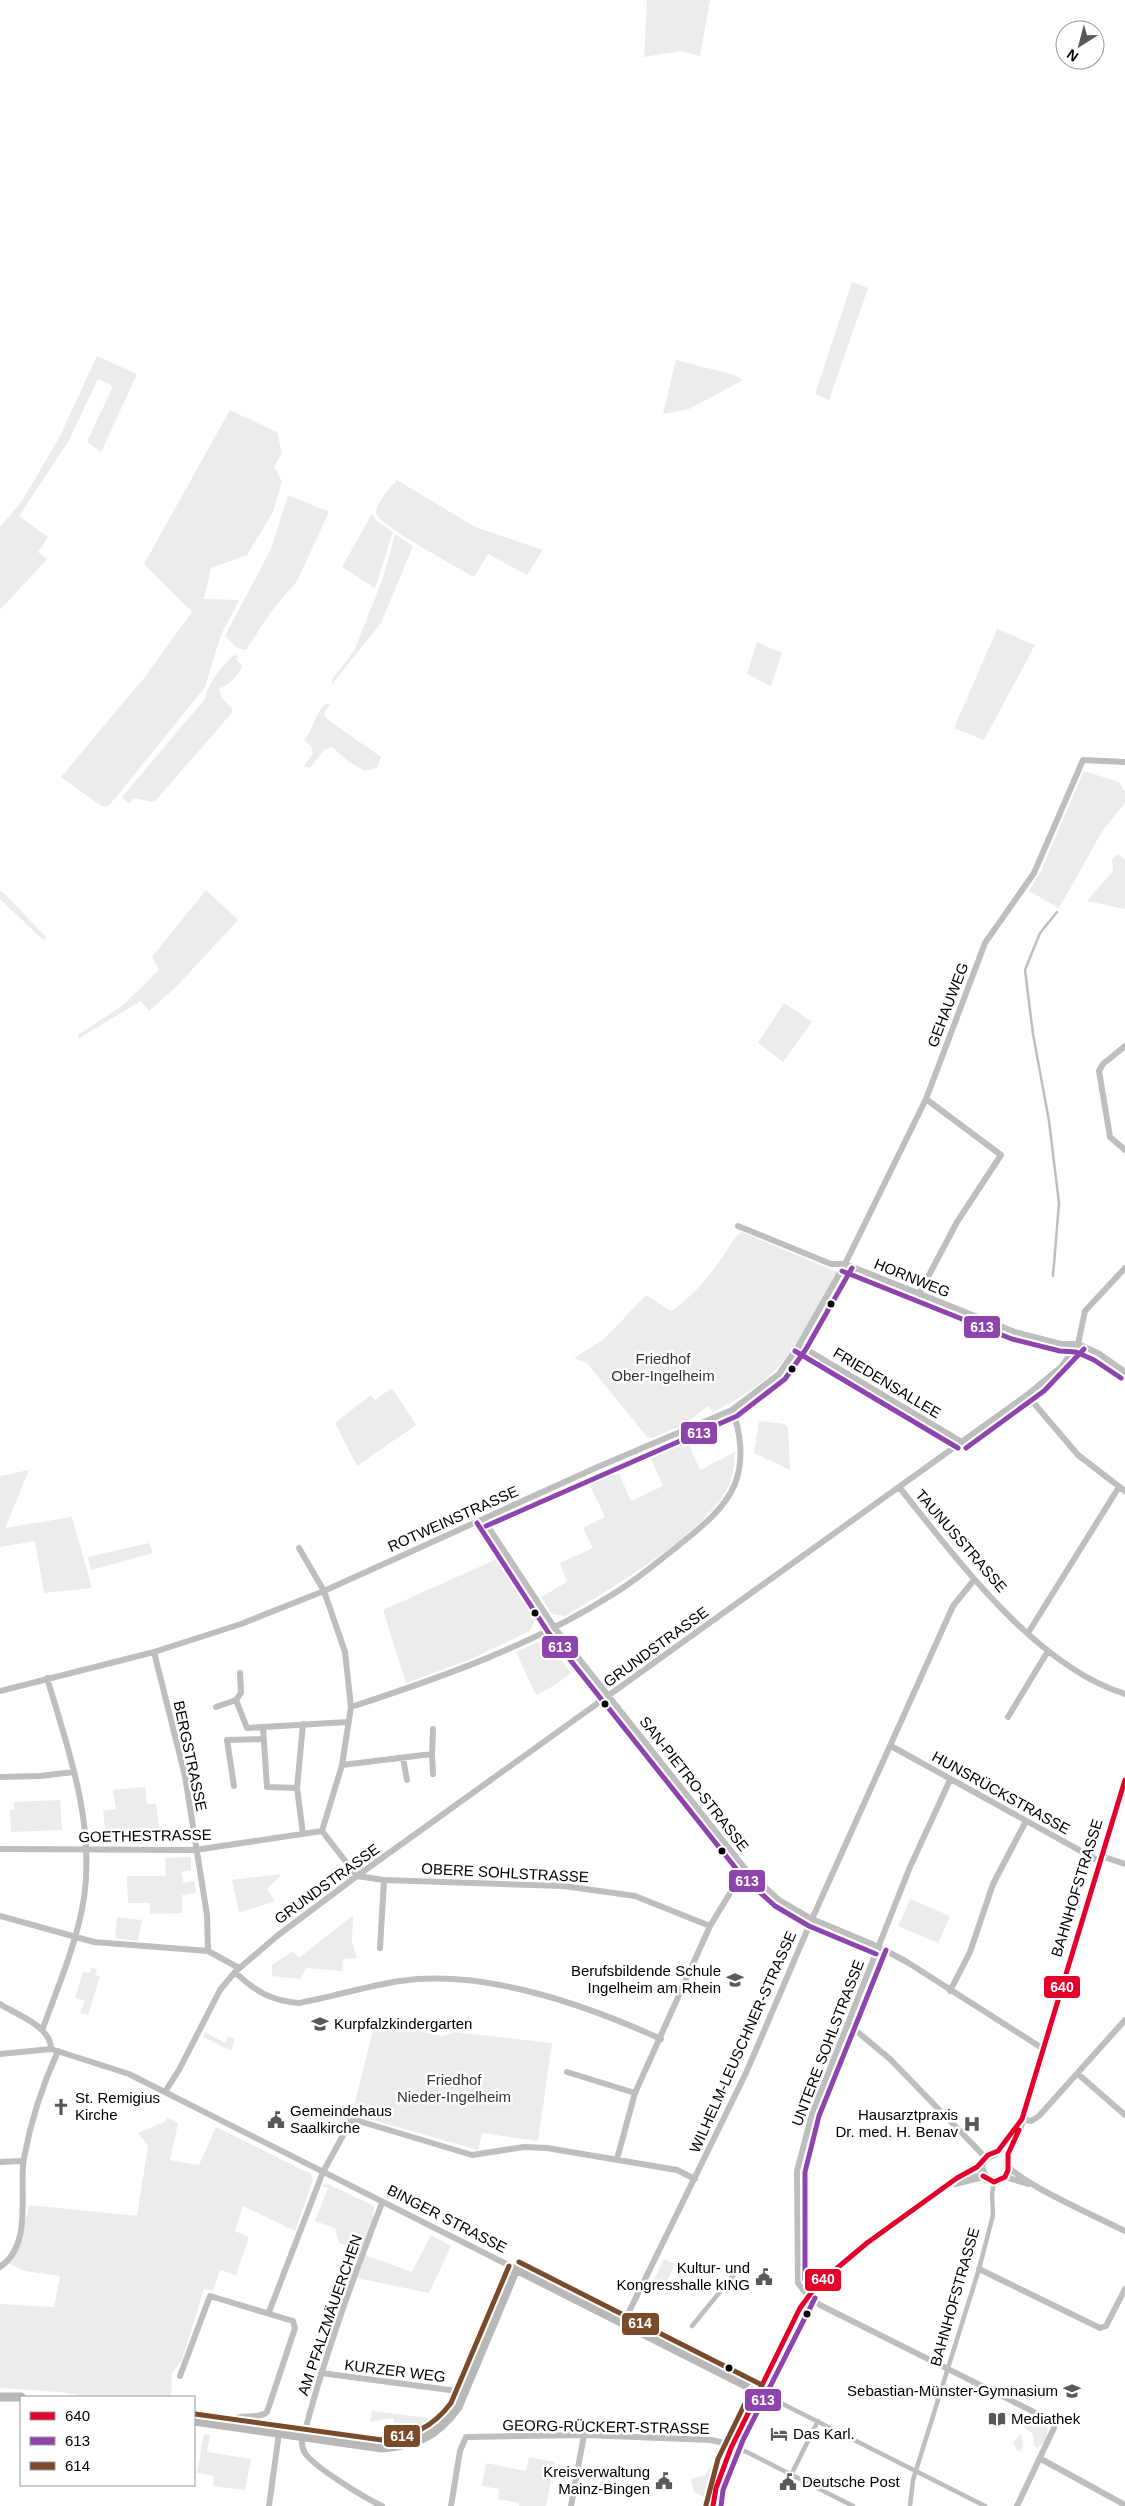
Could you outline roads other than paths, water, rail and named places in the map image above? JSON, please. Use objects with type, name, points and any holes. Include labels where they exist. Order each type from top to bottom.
[{"type":"main road","name":"BINGER STRASSE","points":[[516,2269],[759,2392]]},
{"type":"main road","points":[[195,2421],[382,2448],[413,2444],[435,2431],[448,2420],[465,2392],[516,2269]]},
{"type":"main road","points":[[713,2506],[716,2488],[733,2445],[759,2392]]},
{"type":"main road","points":[[0,2397],[20,2398]]},
{"type":"street","name":"GEHAUWEG","points":[[846,1264],[926,1099],[986,943],[1034,873],[1082,760],[1125,762]]},
{"type":"street","points":[[1125,1046],[1104,1064],[1099,1071],[1110,1137],[1125,1150]]},
{"type":"street","points":[[919,1294],[956,1222],[1001,1155],[926,1099]]},
{"type":"street","name":"HORNWEG","points":[[738,1226],[832,1264],[846,1264],[1015,1332],[1061,1344],[1078,1344]]},
{"type":"street","name":"ROTWEINSTRASSE","points":[[0,1691],[154,1652],[241,1624],[324,1592],[483,1519],[732,1410],[779,1374],[799,1345],[846,1264]]},
{"type":"street","points":[[1125,1268],[1085,1311],[1078,1344],[1098,1353],[1125,1372]]},
{"type":"street","name":"GRUNDSTRASSE","points":[[165,2092],[180,2068],[220,1990],[237,1970],[277,1936],[357,1876],[1027,1395],[1061,1367],[1078,1344]]},
{"type":"street","name":"FRIEDENSALLEE","points":[[799,1345],[962,1442]]},
{"type":"street","points":[[1027,1395],[1078,1455],[1122,1489],[1028,1633]]},
{"type":"street","points":[[351,1707],[431,1681],[494,1656],[554,1627],[620,1590],[685,1540],[717,1512],[726,1499],[738,1473],[741,1456],[739,1436],[732,1410]]},
{"type":"street","name":"TAUNUSSTRASSE","points":[[899,1488],[974,1580],[1028,1633],[1048,1651],[1103,1687],[1125,1694]]},
{"type":"street","name":"SAN-PIETRO-STRASSE","points":[[483,1519],[554,1627],[747,1871],[779,1900],[812,1919],[879,1947],[907,1962],[1042,2048]]},
{"type":"street","points":[[299,1548],[324,1592],[345,1652],[351,1707],[342,1765],[322,1831],[357,1876]]},
{"type":"street","name":"WILHELM-LEUSCHNER-STRASSE","points":[[623,2324],[746,2073],[812,1919],[953,1606],[974,1580]]},
{"type":"street","points":[[1008,1717],[1048,1651]]},
{"type":"street","name":"BERGSTRASSE","points":[[154,1652],[185,1776],[195,1850],[207,1915],[208,1951]]},
{"type":"street","points":[[216,1707],[236,1700],[241,1693],[240,1673]]},
{"type":"street","points":[[43,2028],[75,1936],[84,1898],[86,1850],[83,1812],[74,1772],[47,1678]]},
{"type":"street","points":[[236,1700],[247,1728],[348,1722]]},
{"type":"street","points":[[303,1724],[297,1788],[303,1834]]},
{"type":"street","points":[[262,1727],[267,1787],[297,1788]]},
{"type":"street","points":[[433,1729],[433,1774]]},
{"type":"street","points":[[234,1786],[227,1740],[264,1739]]},
{"type":"street","name":"HUNSRÜCKSTRASSE","points":[[890,1746],[1026,1821],[1100,1859],[1125,1864]]},
{"type":"street","points":[[342,1765],[432,1754]]},
{"type":"street","points":[[402,1758],[407,1780]]},
{"type":"street","points":[[0,1777],[40,1776],[74,1772]]},
{"type":"street","name":"UNTERE SOHLSTRASSE","points":[[808,2295],[798,2283],[797,2171],[812,2114],[910,1866],[950,1780]]},
{"type":"street","name":"BAHNHOFSTRASSE","points":[[1005,2177],[1042,2048],[1125,1780]]},
{"type":"street","points":[[950,1991],[970,1952],[993,1884],[1026,1821]]},
{"type":"street","name":"GOETHESTRASSE","points":[[0,1849],[195,1850],[322,1831]]},
{"type":"street","points":[[617,2159],[635,2093],[710,1926],[735,1885],[747,1871]]},
{"type":"street","name":"OBERE SOHLSTRASSE","points":[[357,1876],[384,1880],[564,1886],[635,1896],[710,1926]]},
{"type":"street","points":[[380,1948],[384,1880]]},
{"type":"street","points":[[0,1916],[110,1944],[208,1951],[237,1970],[252,1989],[284,2002],[299,2003],[401,1981],[475,1982],[542,1994],[576,2004],[660,2039]]},
{"type":"street","points":[[0,2004],[43,2028],[51,2043],[51,2049],[0,2054]]},
{"type":"street","points":[[1022,2119],[1032,2121],[1040,2116],[1125,2020]]},
{"type":"street","points":[[848,2024],[890,2059],[983,2161],[984,2176]]},
{"type":"street","name":"BINGER STRASSE","points":[[51,2049],[129,2074],[516,2269]]},
{"type":"street","points":[[0,2267],[14,2252],[20,2234],[24,2196],[23,2161],[32,2120],[46,2077],[58,2051]]},
{"type":"street","points":[[567,2072],[635,2093]]},
{"type":"street","points":[[1078,2074],[1125,2115]]},
{"type":"street","points":[[269,2312],[323,2172],[352,2119],[472,2155],[524,2147],[546,2148],[677,2170],[695,2179]]},
{"type":"street","name":"BAHNHOFSTRASSE","points":[[995,2154],[1022,2119]]},
{"type":"street","points":[[759,2392],[808,2295],[817,2285],[867,2243],[995,2154],[1002,2156],[1015,2173],[1125,2231]]},
{"type":"street","points":[[0,2162],[23,2161]]},
{"type":"street","points":[[949,2185],[984,2176],[994,2182],[1005,2177],[1041,2188]]},
{"type":"street","name":"BAHNHOFSTRASSE","points":[[910,2506],[916,2471],[948,2370],[993,2215],[992,2194],[994,2182]]},
{"type":"street","name":"AM PFALZMÄUERCHEN","points":[[304,2437],[322,2373],[357,2268],[382,2202]]},
{"type":"street","points":[[978,2269],[1100,2328],[1106,2326],[1125,2289]]},
{"type":"street","points":[[692,2326],[738,2271]]},
{"type":"street","points":[[808,2295],[820,2305],[1052,2421],[1054,2428],[1017,2506]]},
{"type":"street","points":[[180,2376],[210,2296],[290,2319],[294,2324],[294,2328],[267,2412],[262,2416],[232,2419],[230,2426]]},
{"type":"street","name":"KURZER WEG","points":[[322,2373],[465,2392]]},
{"type":"street","name":"BINGER STRASSE","points":[[759,2392],[985,2506]]},
{"type":"street","points":[[791,2475],[818,2422]]},
{"type":"street","points":[[269,2506],[279,2433]]},
{"type":"street","points":[[571,2506],[584,2435]]},
{"type":"street","name":"GEORG-RÜCKERT-STRASSE","points":[[451,2506],[464,2438],[584,2435],[710,2440],[733,2445],[853,2506]]},
{"type":"street","points":[[304,2437],[302,2448],[308,2457],[341,2481],[382,2506]]},
{"type":"street","points":[[1040,2459],[1125,2505]]},
{"type":"waterway","points":[[1053,1276],[1059,1203],[1049,1121],[1033,1034],[1025,970],[1040,933],[1057,912]]},
{"type":"place","name":"Berufsbildende Schule Ingelheim am Rhein","points":[[735,1980]]},
{"type":"place","name":"Kurpfalzkindergarten","points":[[320,2024]]},
{"type":"place","name":"St. Remigius Kirche","points":[[61,2107]]},
{"type":"place","name":"Gemeindehaus Saalkirche","points":[[276,2120]]},
{"type":"place","name":"Hausarztpraxis Dr. med. H. Benav","points":[[972,2124]]},
{"type":"place","name":"Kultur- und Kongresshalle kING","points":[[764,2277]]},
{"type":"place","name":"Sebastian-Münster-Gymnasium","points":[[1072,2391]]},
{"type":"place","name":"Mediathek","points":[[997,2419]]},
{"type":"place","name":"Das Karl.","points":[[779,2434]]},
{"type":"place","name":"Kreisverwaltung Mainz-Bingen","points":[[664,2481]]},
{"type":"place","name":"Deutsche Post","points":[[788,2482]]},
{"type":"park label","name":"Friedhof Ober-Ingelheim","points":[[663,1368]]},
{"type":"park label","name":"Friedhof Nieder-Ingelheim","points":[[454,2088]]}]
